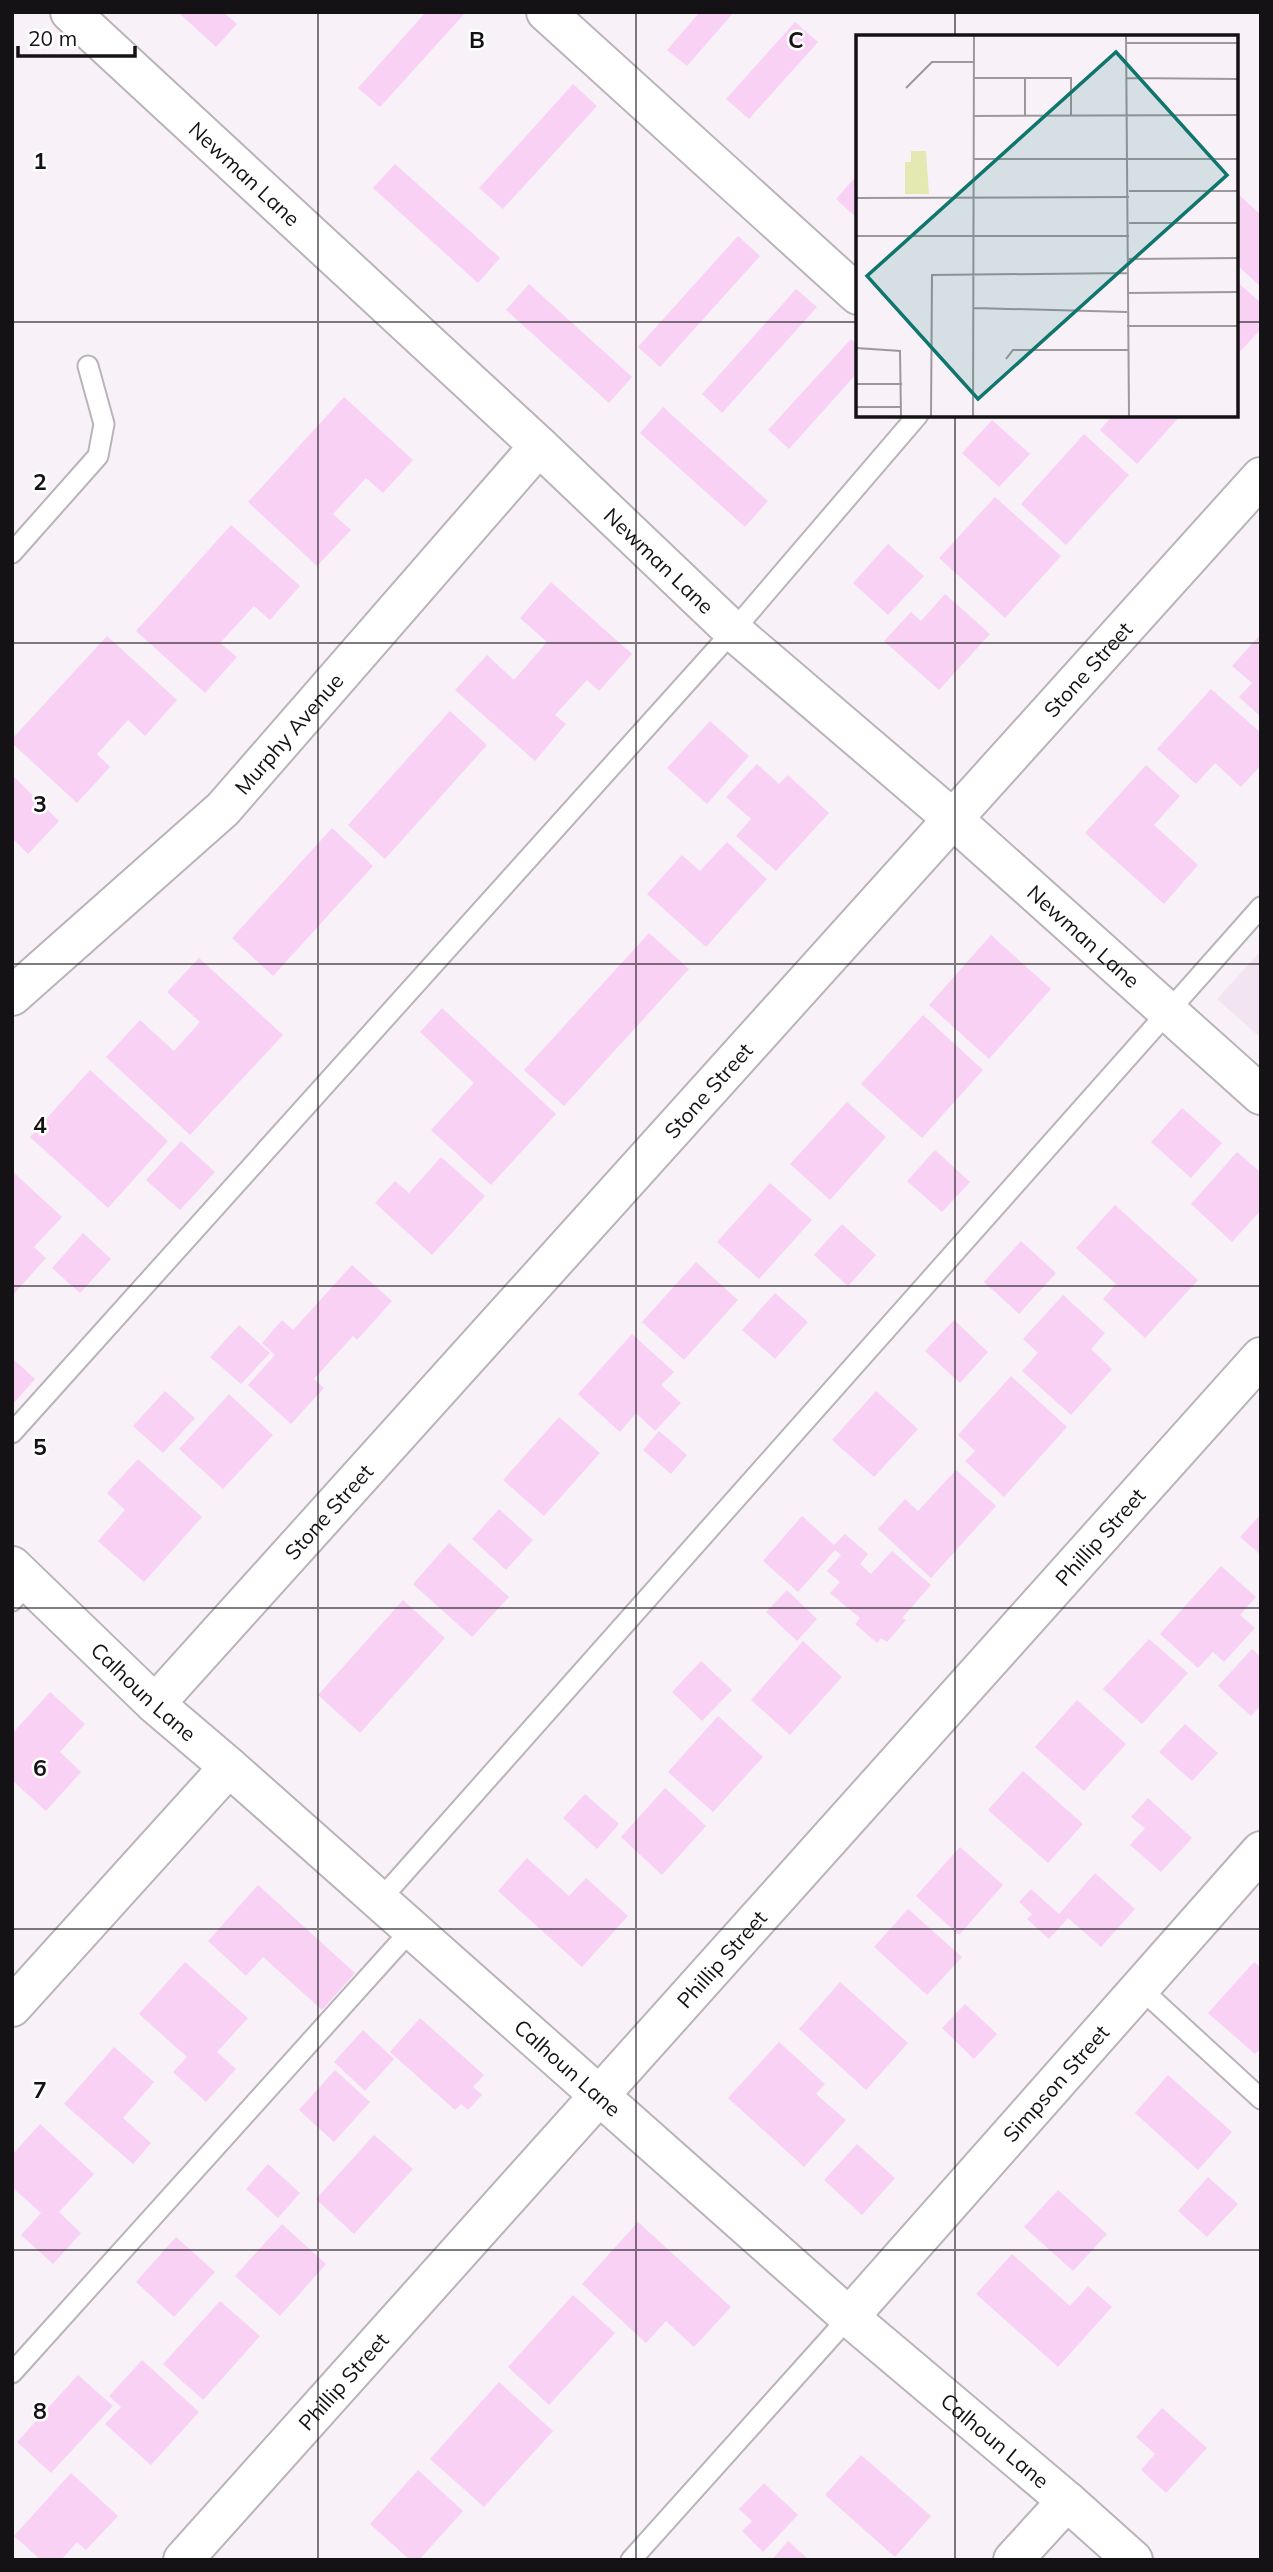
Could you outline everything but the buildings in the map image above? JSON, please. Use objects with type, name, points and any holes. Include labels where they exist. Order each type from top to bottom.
[{"type":"street","name":"Newman Lane","points":[[70,12],[539,446],[733,631],[954,820],[1261,1095]]},
{"type":"street","points":[[546,12],[856,293]]},
{"type":"street","name":"Murphy Avenue","points":[[12,996],[223,809],[539,446]]},
{"type":"street","name":"Stone Street","points":[[155,1704],[1261,477]]},
{"type":"street","name":"Phillip Street","points":[[183,2560],[1261,1357]]},
{"type":"street","name":"Calhoun Lane","points":[[18,1583],[849,2317],[1133,2560]]},
{"type":"street","points":[[12,2007],[229,1767]]},
{"type":"street","name":"Simpson Street","points":[[849,2317],[1261,1851]]},
{"type":"street","points":[[1013,2560],[1067,2501]]},
{"type":"lane","points":[[12,553],[98,456],[104,424],[88,366]]},
{"type":"lane","points":[[12,1433],[733,631],[917,416]]},
{"type":"lane","points":[[379,1900],[1261,907]]},
{"type":"lane","points":[[12,2373],[412,1929]]},
{"type":"lane","points":[[1139,1987],[1261,2099]]},
{"type":"lane","points":[[631,2560],[849,2317]]},
{"type":"shaded area","points":[[1261,951],[1261,1038],[1217,999]]}]
